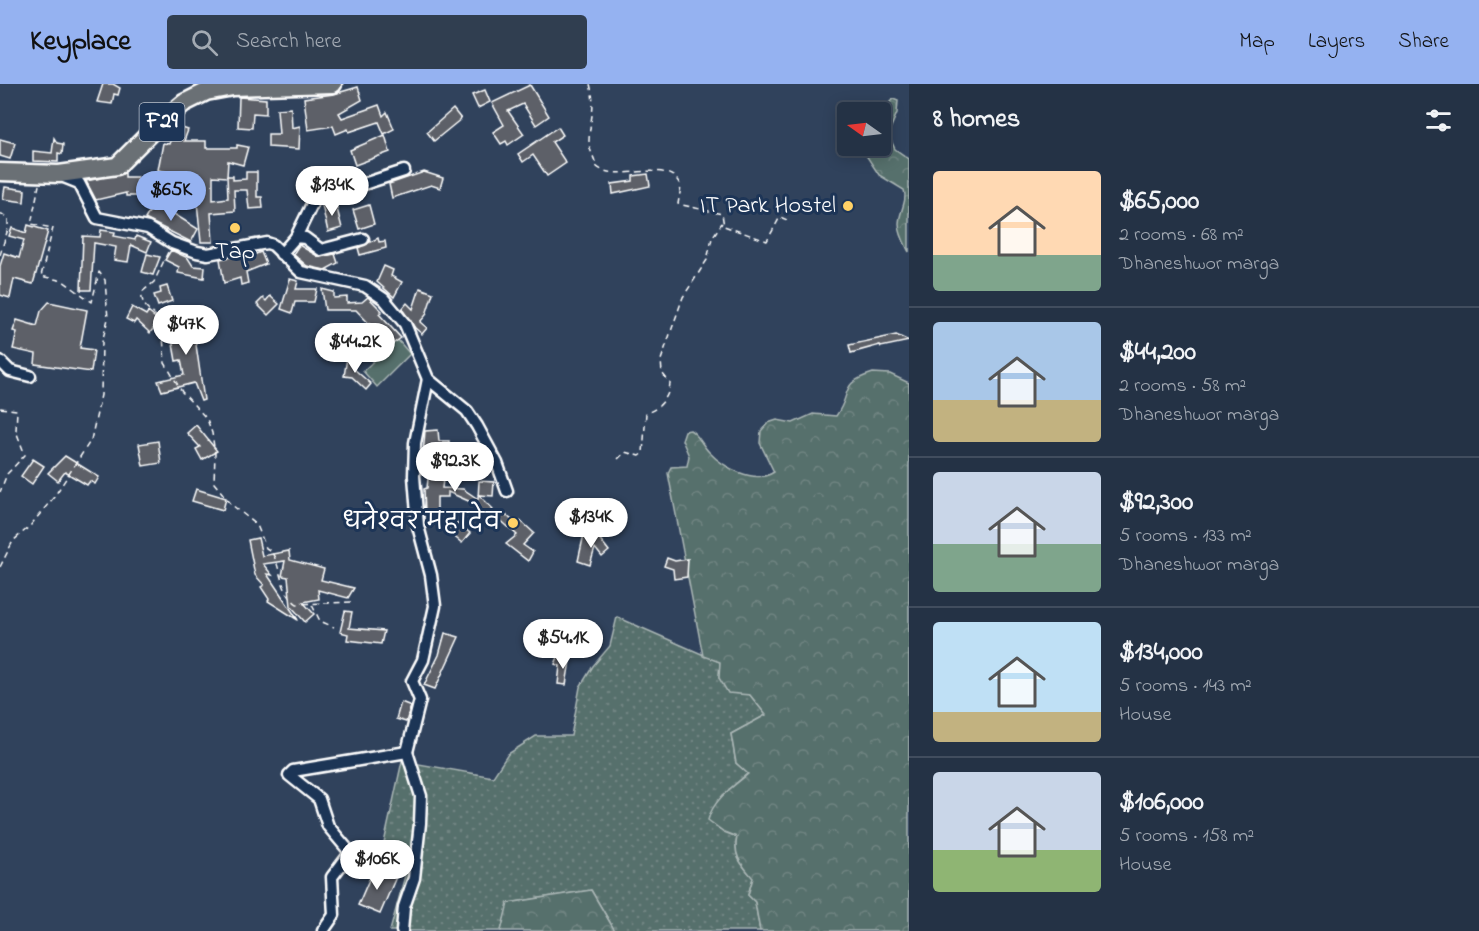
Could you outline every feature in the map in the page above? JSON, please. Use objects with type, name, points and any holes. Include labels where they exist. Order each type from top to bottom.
[{"type":"main road","name":"F29","points":[[0,172],[59,174],[117,166],[159,124],[184,103],[206,92],[233,87],[333,84]]},
{"type":"street","points":[[281,254],[296,237],[314,200],[404,171]]},
{"type":"street","points":[[59,174],[80,183],[97,218],[148,228],[172,243],[208,254],[267,243],[300,272],[375,290],[405,324],[428,379],[466,411],[477,426],[497,463],[507,491]]},
{"type":"street","points":[[296,237],[305,237],[321,250],[363,238]]},
{"type":"street","points":[[0,361],[10,371],[30,376]]},
{"type":"street","points":[[402,931],[404,907],[414,878],[421,796],[407,752],[420,700],[412,681],[423,660],[435,606],[431,575],[418,526],[414,476],[414,443],[428,379]]},
{"type":"street","points":[[323,931],[334,915],[332,877],[348,856],[349,851],[328,826],[319,799],[288,775],[293,771],[407,752]]},
{"type":"path","points":[[590,84],[594,111],[589,144],[596,166],[606,173],[651,170],[671,177],[681,187],[678,204],[722,214],[722,222],[712,238],[707,260],[683,297],[661,360],[662,373],[670,383],[669,393],[658,407],[646,412],[643,453],[639,456],[625,452],[618,459]]},
{"type":"path","points":[[0,567],[13,541],[48,506],[91,440],[101,395],[101,348],[108,319],[105,280],[99,272],[92,302],[63,281],[41,276],[53,228],[31,224],[41,174]]},
{"type":"path","points":[[0,213],[8,218],[0,255]]},
{"type":"path","points":[[722,222],[724,226],[767,241],[780,217],[787,220]]},
{"type":"path","points":[[172,243],[154,282],[142,292],[141,299],[144,308],[162,322],[165,363],[182,392],[207,419],[215,448],[214,483],[232,505],[257,525],[266,548],[272,551],[275,557],[282,586],[289,598],[297,604],[353,602]]},
{"type":"path","points":[[0,408],[17,410],[16,431],[25,455],[7,474],[0,492]]},
{"type":"path","points":[[312,604],[320,621],[334,627]]},
{"type":"green space","points":[[893,99],[898,101],[897,113],[891,127],[891,102]]},
{"type":"green space","points":[[891,140],[895,149],[909,159],[909,252],[899,228],[905,198],[904,190],[879,175],[867,156],[891,156]]},
{"type":"green space","points":[[397,339],[410,354],[377,387],[363,371]]},
{"type":"green space","points":[[873,373],[890,374],[909,383],[909,931],[760,931],[755,902],[748,895],[753,878],[737,855],[737,837],[724,832],[708,820],[719,800],[748,774],[736,763],[731,734],[766,715],[750,695],[728,693],[719,678],[720,662],[703,656],[668,473],[671,467],[687,466],[689,456],[682,440],[685,431],[690,430],[715,458],[730,468],[757,476],[774,472],[760,443],[761,431],[768,423],[777,420],[793,423],[813,414],[836,416],[850,385]]},
{"type":"green space","points":[[617,617],[720,662],[719,678],[750,695],[766,715],[731,734],[736,763],[748,773],[730,789],[716,827],[737,837],[737,855],[753,878],[748,895],[755,902],[760,931],[615,931],[591,890],[509,903],[501,931],[390,931],[406,872],[384,843],[402,761],[493,777],[508,754],[536,736],[571,736],[580,687],[593,666],[610,646]]},
{"type":"green space","points":[[591,890],[615,931],[501,931],[508,903]]},
{"type":"building","points":[[103,84],[113,84],[120,88],[118,95],[114,94],[112,104],[97,102]]},
{"type":"building","points":[[530,85],[549,116],[536,125],[523,104],[508,111],[524,134],[508,145],[506,141],[501,144],[493,132],[504,125],[492,103]]},
{"type":"building","points":[[358,87],[362,100],[339,113],[342,118],[379,105],[383,116],[387,112],[394,129],[384,134],[379,122],[336,134],[333,126],[308,130],[304,98],[334,94]]},
{"type":"building","points":[[485,90],[490,102],[478,108],[472,95]]},
{"type":"building","points":[[239,97],[266,99],[266,114],[253,113],[252,128],[238,127]]},
{"type":"building","points":[[291,108],[292,128],[300,126],[299,149],[268,147],[268,134],[279,134],[277,109]]},
{"type":"building","points":[[453,109],[461,119],[434,141],[427,132]]},
{"type":"building","points":[[176,126],[188,130],[184,141],[206,141],[206,148],[237,148],[237,145],[248,147],[243,165],[228,161],[227,176],[233,176],[233,180],[246,179],[246,172],[257,172],[257,197],[262,197],[263,208],[249,209],[247,190],[234,190],[235,211],[211,213],[213,242],[201,242],[196,192],[191,192],[192,177],[158,170],[163,143],[169,144]],"holes":[[[213,176],[227,177],[228,198],[213,200]]]},
{"type":"building","points":[[558,127],[563,135],[552,142],[566,163],[547,176],[533,155],[523,162],[518,154]]},
{"type":"building","points":[[385,135],[390,152],[355,165],[350,150]]},
{"type":"building","points":[[54,138],[57,143],[63,144],[62,154],[58,153],[58,162],[33,161],[33,151],[52,153]]},
{"type":"building","points":[[0,139],[15,143],[10,159],[0,156]]},
{"type":"building","points":[[424,172],[443,178],[440,188],[431,185],[392,198],[389,184]]},
{"type":"building","points":[[125,173],[125,177],[137,177],[137,196],[126,196],[126,193],[96,200],[86,181]]},
{"type":"building","points":[[648,174],[650,186],[613,194],[612,184],[633,181],[633,176]]},
{"type":"building","points":[[5,187],[25,190],[24,202],[3,199]]},
{"type":"building","points":[[335,201],[342,228],[328,232],[322,205]]},
{"type":"building","points":[[155,202],[198,229],[191,242],[145,219]]},
{"type":"building","points":[[369,205],[374,224],[359,229],[353,210]]},
{"type":"building","points":[[28,225],[48,231],[33,284],[14,279],[10,298],[0,295],[0,266],[4,253],[19,258],[24,240],[9,236],[12,228],[26,233]]},
{"type":"building","points":[[101,230],[115,232],[114,236],[135,240],[136,236],[151,242],[147,252],[131,245],[128,262],[114,260],[116,247],[94,243],[91,290],[81,290],[83,236],[100,237]]},
{"type":"building","points":[[378,238],[379,242],[385,241],[386,248],[360,255],[358,248]]},
{"type":"building","points":[[299,245],[319,257],[335,254],[338,263],[325,270],[307,266],[293,254]]},
{"type":"building","points":[[171,250],[188,258],[193,266],[205,267],[204,278],[178,273],[179,267],[165,260]]},
{"type":"building","points":[[261,252],[266,264],[246,272],[248,283],[241,285],[240,278],[224,283],[220,259],[247,254],[248,257]]},
{"type":"building","points":[[147,254],[160,257],[153,275],[142,272]]},
{"type":"building","points":[[384,266],[393,270],[391,276],[402,282],[394,297],[377,282]]},
{"type":"building","points":[[290,279],[298,281],[296,289],[317,289],[314,302],[295,302],[292,313],[281,309]]},
{"type":"building","points":[[167,286],[172,301],[158,306],[154,295],[161,293],[160,288]]},
{"type":"building","points":[[420,288],[433,293],[426,315],[420,322],[427,328],[422,334],[402,309],[407,303],[413,309]]},
{"type":"building","points":[[322,289],[334,292],[334,298],[347,297],[347,303],[362,302],[368,297],[382,311],[379,314],[401,338],[380,353],[371,342],[380,335],[356,310],[325,310]]},
{"type":"building","points":[[270,296],[279,304],[268,315],[257,304],[263,298],[266,301]]},
{"type":"building","points":[[49,302],[87,310],[80,348],[94,350],[91,372],[35,364],[36,354],[13,349],[17,332],[13,331],[17,320],[37,326],[41,311]]},
{"type":"building","points":[[132,307],[146,315],[148,312],[159,321],[150,333],[136,320],[134,323],[126,319]]},
{"type":"building","points":[[190,312],[203,314],[201,325],[193,324],[204,400],[201,401],[194,383],[162,391],[158,381],[184,375],[181,360],[176,361],[170,327],[190,323],[188,323]]},
{"type":"building","points":[[896,335],[909,341],[881,347],[880,345],[851,353],[849,345]]},
{"type":"building","points":[[347,358],[355,359],[354,369],[371,384],[366,390],[352,377],[344,376]]},
{"type":"building","points":[[196,425],[217,451],[202,460],[196,449],[200,447],[187,433]]},
{"type":"building","points":[[438,430],[439,441],[449,441],[449,449],[432,450],[433,465],[422,467],[425,431]]},
{"type":"building","points":[[158,441],[161,463],[143,466],[139,444]]},
{"type":"building","points":[[65,456],[99,477],[95,484],[90,481],[87,485],[65,472],[58,481],[48,473]]},
{"type":"building","points":[[33,459],[44,466],[32,484],[21,476]]},
{"type":"building","points":[[429,470],[444,472],[442,488],[463,489],[478,499],[479,481],[494,482],[493,496],[479,495],[493,509],[486,516],[473,503],[448,492],[448,497],[437,497],[437,512],[425,512],[424,489],[427,488]]},
{"type":"building","points":[[196,489],[226,498],[223,510],[192,501]]},
{"type":"building","points":[[501,511],[518,525],[521,521],[534,533],[523,545],[533,552],[528,561],[506,544],[517,535],[497,517]]},
{"type":"building","points":[[455,521],[470,533],[462,543],[447,531]]},
{"type":"building","points":[[584,534],[599,538],[609,551],[602,557],[595,548],[590,565],[578,561]]},
{"type":"building","points":[[258,538],[262,556],[289,551],[290,560],[324,569],[321,580],[354,588],[348,598],[318,590],[319,599],[303,602],[314,614],[305,622],[291,606],[288,577],[282,576],[285,561],[263,564],[272,575],[267,574],[298,620],[268,601],[261,587],[264,585],[255,575],[248,540]]},
{"type":"building","points":[[667,558],[675,561],[688,559],[687,577],[674,579],[673,569],[664,566]]},
{"type":"building","points":[[345,611],[352,612],[349,628],[384,631],[381,644],[347,640],[348,634],[340,632]]},
{"type":"building","points":[[445,633],[459,637],[435,689],[424,685],[439,655]]},
{"type":"building","points":[[559,655],[570,661],[566,685],[558,684],[560,666],[555,664]]},
{"type":"building","points":[[401,702],[411,706],[406,722],[396,719]]},
{"type":"building","points":[[374,868],[396,877],[380,914],[358,905]]},
{"type":"place","name":"IT Park Hostel","points":[[848,206]]},
{"type":"place","name":"Tap","points":[[235,228]]},
{"type":"place","name":"धनेश्वर महादेव","points":[[513,523]]}]
